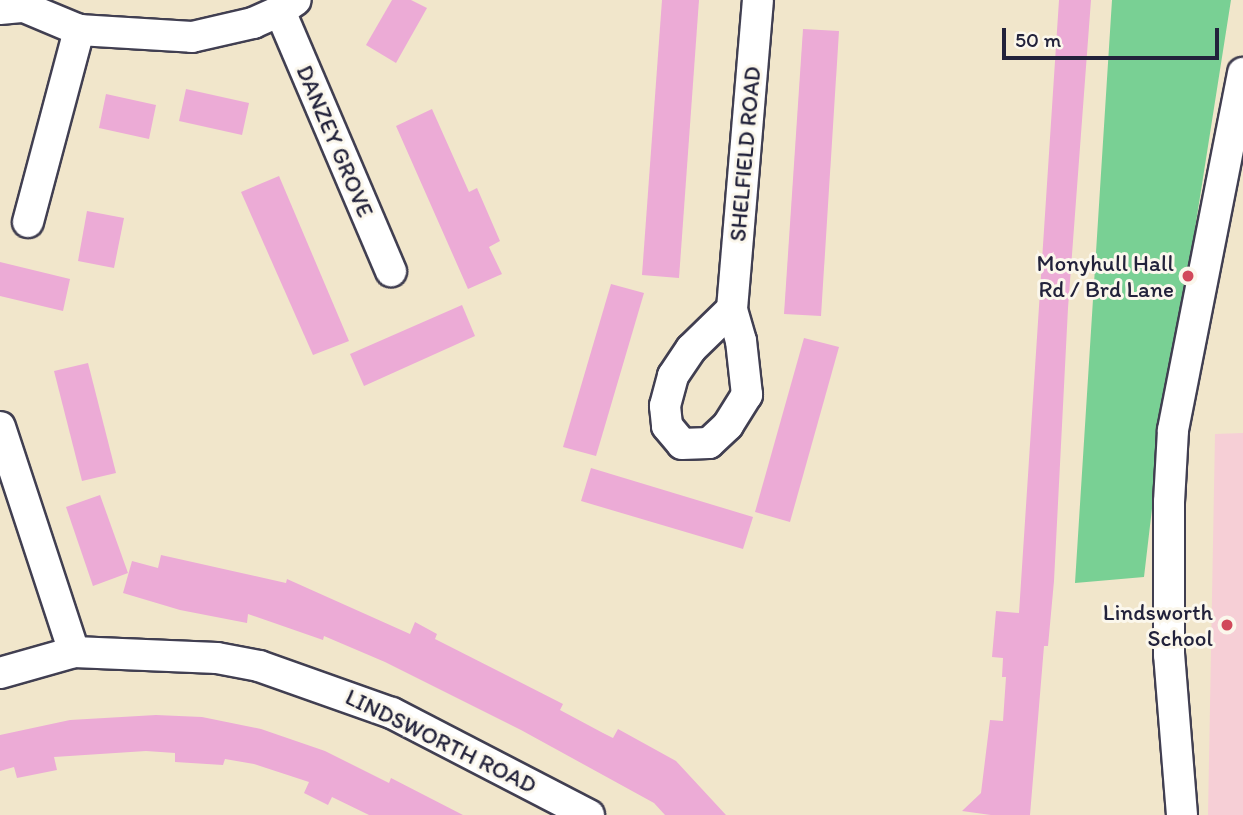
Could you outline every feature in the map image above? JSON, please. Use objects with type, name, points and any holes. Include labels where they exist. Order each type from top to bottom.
[{"type":"street","name":"SHELFIELD ROAD","points":[[732,309],[758,0]]},
{"type":"street","points":[[0,9],[24,7],[79,30],[192,37],[253,23],[288,6]]},
{"type":"street","name":"DANZEY GROVE","points":[[288,6],[391,271]]},
{"type":"street","points":[[28,222],[79,30]]},
{"type":"street","points":[[1182,815],[1169,655],[1169,502],[1173,429],[1243,73]]},
{"type":"street","points":[[0,427],[74,652]]},
{"type":"street","name":"LINDSWORTH ROAD","points":[[0,673],[74,652],[217,658],[259,666],[328,687],[392,713],[590,815]]},
{"type":"shaded area","name":"Lindsworth School","points":[[1243,433],[1243,815],[1208,815],[1215,434]]},
{"type":"green space","points":[[1112,0],[1231,0],[1155,483],[1144,577],[1075,583]]},
{"type":"building","points":[[392,0],[411,0],[427,8],[396,63],[366,45]]},
{"type":"building","points":[[662,0],[699,0],[679,278],[642,275]]},
{"type":"building","points":[[1059,0],[1091,0],[1068,308],[1054,581],[1048,646],[1044,646],[1030,815],[991,815],[962,811],[981,793],[990,720],[1003,721],[1006,677],[1002,677],[1003,658],[992,657],[996,611],[1019,613]]},
{"type":"building","points":[[803,29],[839,31],[821,316],[784,314]]},
{"type":"building","points":[[186,89],[249,103],[242,135],[179,121]]},
{"type":"building","points":[[106,94],[156,105],[149,139],[99,128]]},
{"type":"building","points":[[432,109],[469,192],[477,188],[500,241],[489,247],[502,274],[468,289],[396,126]]},
{"type":"building","points":[[279,176],[349,341],[313,355],[241,192]]},
{"type":"building","points":[[87,211],[124,218],[114,268],[78,261]]},
{"type":"building","points":[[0,262],[70,279],[63,311],[0,296]]},
{"type":"building","points":[[611,284],[644,293],[596,456],[563,447]]},
{"type":"building","points":[[462,305],[475,336],[364,386],[350,354]]},
{"type":"building","points":[[804,338],[839,347],[790,522],[755,512]]},
{"type":"building","points":[[88,363],[116,473],[82,481],[54,371]]},
{"type":"building","points":[[591,468],[753,517],[743,549],[581,501]]},
{"type":"building","points":[[100,495],[128,573],[93,586],[66,507]]},
{"type":"building","points":[[161,555],[286,583],[287,579],[410,634],[415,622],[437,634],[435,639],[563,704],[560,710],[603,733],[613,738],[618,729],[676,761],[726,815],[665,815],[654,803],[521,730],[385,662],[324,636],[323,640],[248,614],[247,623],[180,610],[123,593],[132,561],[158,568]]},
{"type":"building","points":[[156,715],[202,717],[261,729],[325,751],[389,783],[391,778],[463,815],[369,815],[332,797],[328,805],[304,793],[309,782],[254,764],[225,759],[223,765],[175,762],[175,753],[146,751],[54,757],[57,770],[17,778],[14,767],[0,771],[0,735],[70,720]]},
{"type":"place","name":"Monyhull Hall Rd / Brd Lane","points":[[1188,276]]},
{"type":"place","name":"Lindsworth School","points":[[1227,625]]}]
